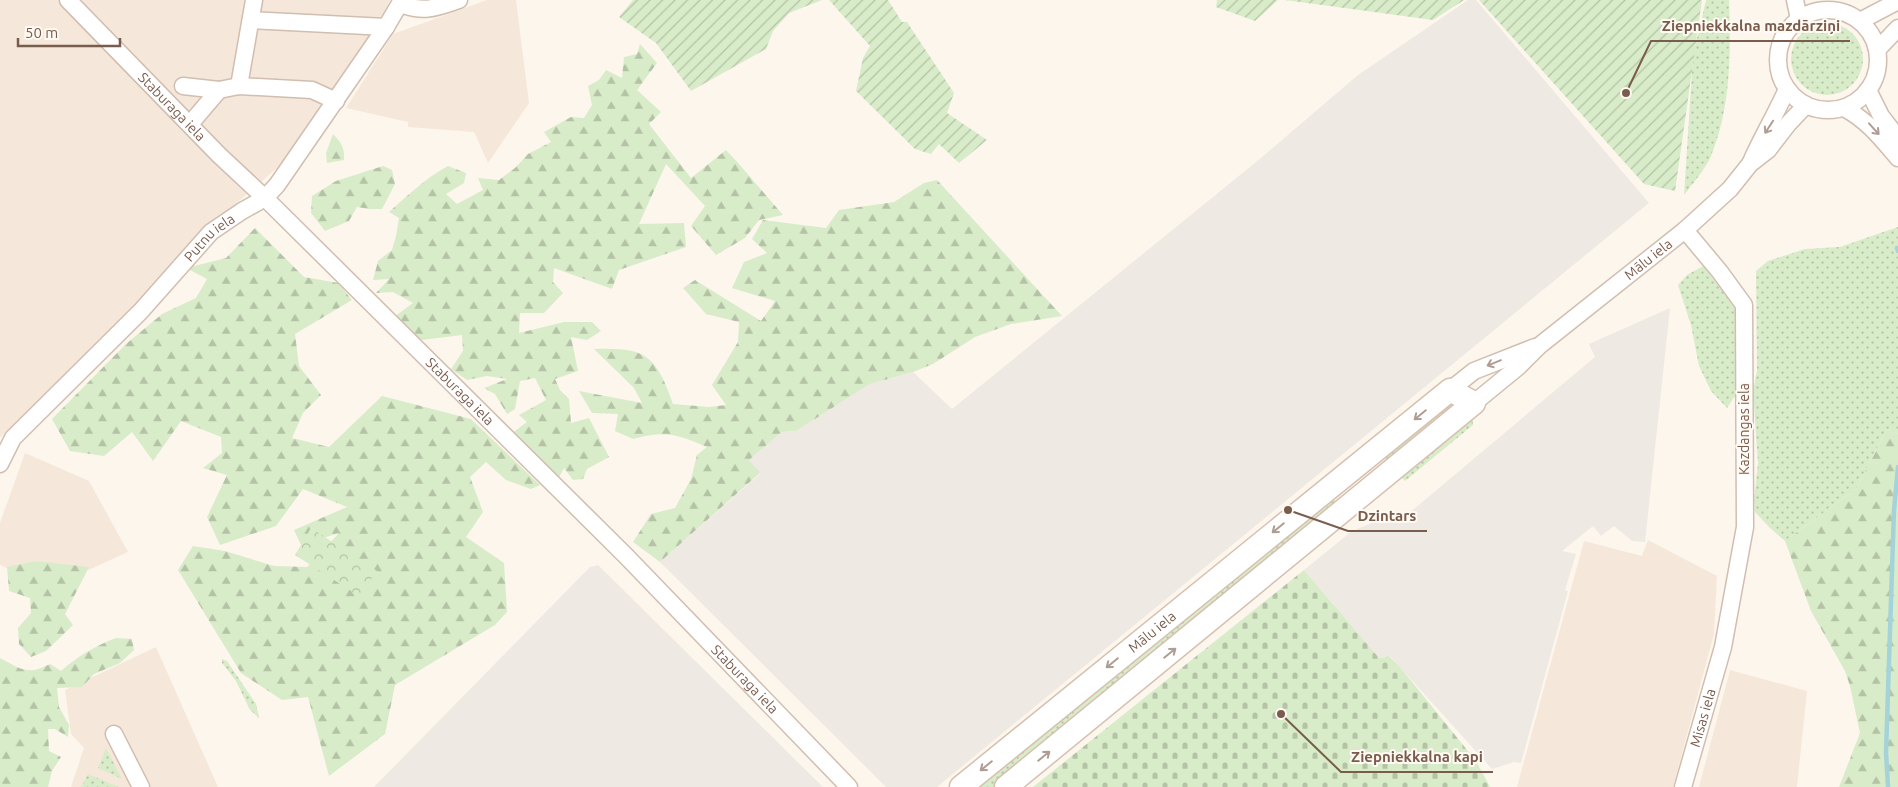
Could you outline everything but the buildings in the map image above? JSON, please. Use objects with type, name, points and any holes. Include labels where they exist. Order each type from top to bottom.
[{"type":"street","name":"Staburaga iela","points":[[68,0],[219,155],[265,198],[626,556],[849,787]]},
{"type":"street","points":[[239,86],[254,0]]},
{"type":"street","points":[[401,2],[418,10],[437,8],[460,0]]},
{"type":"street","points":[[1795,0],[1799,19]]},
{"type":"street","points":[[1860,21],[1898,1]]},
{"type":"street","name":"Putnu iela","points":[[0,464],[6,435],[141,311],[211,232],[265,198],[277,185],[336,101],[401,2]]},
{"type":"street","points":[[1820,5],[1849,14],[1860,21],[1871,34],[1877,50],[1878,64],[1875,78],[1868,90],[1857,101],[1844,108],[1825,110],[1806,105],[1787,89],[1780,75],[1778,60],[1780,44],[1788,30],[1799,19],[1811,13],[1820,5]]},
{"type":"street","points":[[251,20],[386,27]]},
{"type":"street","points":[[1877,50],[1898,28]]},
{"type":"street","points":[[183,86],[219,90],[239,86],[312,90],[336,101]]},
{"type":"street","name":"Mālu iela","points":[[1750,164],[1765,132],[1776,115],[1787,89]]},
{"type":"street","points":[[190,124],[219,90]]},
{"type":"street","points":[[1868,90],[1881,116],[1898,138]]},
{"type":"street","name":"Mālu iela","points":[[1006,787],[1518,367],[1539,346],[1685,230],[1730,189],[1750,164],[1768,150],[1806,105]]},
{"type":"street","points":[[1844,108],[1859,115],[1870,124],[1898,158]]},
{"type":"street","name":"Kazdangas iela","points":[[1685,230],[1720,272],[1744,305],[1745,527],[1723,647]]},
{"type":"street","name":"Mālu iela","points":[[961,787],[1474,371],[1539,346]]},
{"type":"street","points":[[1450,390],[1474,403]]},
{"type":"street","points":[[1344,475],[1362,496]]},
{"type":"street","name":"Misas iela","points":[[1683,787],[1723,647]]},
{"type":"street","points":[[114,734],[141,787]]},
{"type":"shaded area","points":[[0,0],[390,0],[380,21],[285,161],[239,201],[0,438]]},
{"type":"shaded area","points":[[487,0],[516,0],[529,103],[488,163],[474,132],[408,127],[408,122],[346,108],[393,34]]},
{"type":"shaded area","points":[[1468,0],[1476,0],[1649,203],[937,787],[886,787],[660,562],[760,474],[749,460],[782,432],[796,431],[870,384],[913,372],[952,409],[1261,158],[1358,75]]},
{"type":"shaded area","points":[[1670,308],[1645,542],[1632,541],[1614,526],[1601,536],[1593,526],[1562,551],[1576,554],[1565,590],[1568,591],[1521,763],[1514,762],[1492,769],[1389,655],[1379,658],[1304,570],[1352,531],[1377,521],[1379,523],[1393,512],[1400,520],[1402,519],[1595,357],[1589,344]]},
{"type":"shaded area","points":[[25,453],[89,481],[128,552],[51,587],[0,565],[0,523]]},
{"type":"shaded area","points":[[1648,540],[1717,576],[1714,634],[1673,787],[1517,787],[1584,541],[1642,556]]},
{"type":"shaded area","points":[[598,565],[823,787],[374,787],[590,567]]},
{"type":"shaded area","points":[[156,647],[218,787],[71,787],[84,748],[71,734],[65,690]]},
{"type":"shaded area","points":[[1730,670],[1807,691],[1797,787],[1699,787]]},
{"type":"green space","points":[[633,0],[822,0],[789,13],[773,31],[766,49],[691,91],[656,43],[619,17]]},
{"type":"green space","points":[[829,0],[888,0],[902,22],[907,22],[954,93],[947,113],[987,140],[959,163],[939,144],[931,154],[915,149],[856,91],[863,58],[870,46]]},
{"type":"green space","points":[[1217,0],[1278,0],[1255,21],[1216,7]]},
{"type":"green space","points":[[1285,0],[1464,0],[1433,20]]},
{"type":"green space","points":[[1479,0],[1702,0],[1675,191],[1644,184]]},
{"type":"green space","points":[[1706,0],[1729,0],[1730,40],[1726,99],[1718,137],[1711,156],[1684,195],[1693,56]]},
{"type":"green space","points":[[1827,23],[1847,29],[1857,39],[1863,59],[1857,79],[1847,89],[1827,95],[1807,89],[1797,79],[1791,59],[1797,39],[1807,29]]},
{"type":"green space","points":[[640,44],[657,63],[637,90],[661,112],[649,124],[691,178],[726,150],[783,215],[759,220],[745,238],[716,255],[691,226],[705,206],[666,164],[639,224],[684,223],[686,247],[619,270],[612,289],[554,268],[553,282],[563,293],[544,313],[520,313],[519,333],[564,322],[592,322],[601,331],[587,340],[571,337],[578,371],[555,379],[560,390],[569,399],[571,423],[589,418],[609,457],[587,469],[583,479],[573,480],[564,468],[557,481],[511,434],[527,422],[519,415],[546,400],[535,378],[520,381],[515,409],[507,414],[495,394],[484,388],[507,379],[487,376],[467,380],[451,369],[463,351],[462,335],[422,340],[394,317],[413,303],[393,292],[376,293],[389,279],[373,280],[378,261],[392,250],[396,236],[399,218],[389,212],[403,199],[425,181],[448,166],[466,173],[464,183],[446,194],[457,204],[483,190],[478,178],[499,180],[515,168],[528,154],[551,142],[544,132],[571,117],[584,118],[592,105],[588,86],[599,80],[606,70],[622,78],[624,57],[637,54]]},
{"type":"green space","points":[[333,134],[342,146],[344,160],[327,163],[326,153]]},
{"type":"green space","points":[[383,166],[392,170],[395,184],[382,209],[357,207],[349,221],[325,231],[311,213],[312,196],[336,181]]},
{"type":"green space","points":[[937,180],[1062,316],[1011,324],[975,337],[933,364],[913,372],[870,384],[796,431],[782,432],[749,460],[760,473],[660,562],[633,542],[651,514],[675,508],[691,479],[697,455],[707,447],[679,436],[663,434],[633,439],[615,431],[618,414],[592,413],[579,391],[642,403],[634,388],[594,349],[626,350],[647,357],[661,374],[673,404],[709,407],[726,405],[712,385],[738,342],[739,322],[706,314],[683,288],[695,280],[761,321],[775,301],[732,288],[744,262],[767,253],[752,239],[763,220],[826,228],[839,210],[894,202],[924,183]]},
{"type":"green space","points":[[1898,227],[1898,434],[1887,429],[1856,489],[1785,541],[1755,512],[1754,500],[1758,463],[1753,391],[1757,371],[1756,271],[1768,261],[1805,249],[1840,247]]},
{"type":"green space","points":[[255,228],[304,277],[338,283],[352,300],[295,334],[299,366],[321,395],[303,413],[292,438],[329,447],[382,396],[471,419],[540,485],[531,489],[506,480],[486,462],[470,477],[483,512],[466,537],[504,563],[507,612],[495,625],[395,685],[385,734],[329,776],[308,697],[282,700],[241,673],[178,570],[193,546],[225,551],[274,566],[307,567],[339,533],[301,545],[294,530],[347,507],[303,489],[276,526],[220,545],[207,517],[227,475],[203,468],[222,453],[221,437],[181,421],[153,461],[132,432],[104,456],[70,451],[52,419],[126,344],[162,314],[196,298],[207,279],[186,268],[226,258]]},
{"type":"green space","points":[[1703,266],[1737,309],[1739,390],[1727,408],[1711,391],[1699,366],[1691,325],[1678,285],[1687,275]]},
{"type":"green space","points":[[1447,401],[1458,406],[1389,463],[1381,453]]},
{"type":"green space","points":[[1472,415],[1473,425],[1405,481],[1399,475]]},
{"type":"green space","points":[[1887,429],[1898,434],[1898,787],[1839,787],[1860,733],[1850,686],[1845,671],[1811,611],[1785,541],[1856,489]]},
{"type":"green space","points":[[1331,495],[1339,505],[995,787],[974,787]]},
{"type":"green space","points":[[311,528],[377,571],[359,596],[295,555]]},
{"type":"green space","points":[[36,561],[89,567],[65,614],[73,625],[46,651],[31,657],[19,644],[18,628],[31,613],[30,598],[9,591],[7,567]]},
{"type":"green space","points":[[1304,570],[1379,658],[1384,658],[1388,655],[1400,667],[1476,761],[1490,787],[1033,787]]},
{"type":"green space","points":[[116,638],[132,639],[134,650],[120,663],[94,674],[82,687],[57,688],[59,707],[69,725],[68,737],[55,729],[48,729],[49,751],[61,757],[52,771],[48,787],[0,787],[0,658],[24,670],[35,670],[50,664],[61,671],[87,652]]},
{"type":"green space","points":[[222,659],[227,661],[256,704],[259,718],[250,710],[236,681],[222,663]]},
{"type":"green space","points":[[106,748],[122,779],[98,768]]},
{"type":"green space","points":[[88,774],[119,787],[81,787]]},
{"type":"waterway","points":[[1888,787],[1886,752],[1894,510],[1898,467]]},
{"type":"place","name":"Ziepniekkalna mazdārziņi","points":[[1626,93]]},
{"type":"place","name":"Dzintars","points":[[1288,510]]},
{"type":"place","name":"Ziepniekkalna kapi","points":[[1281,714]]}]
